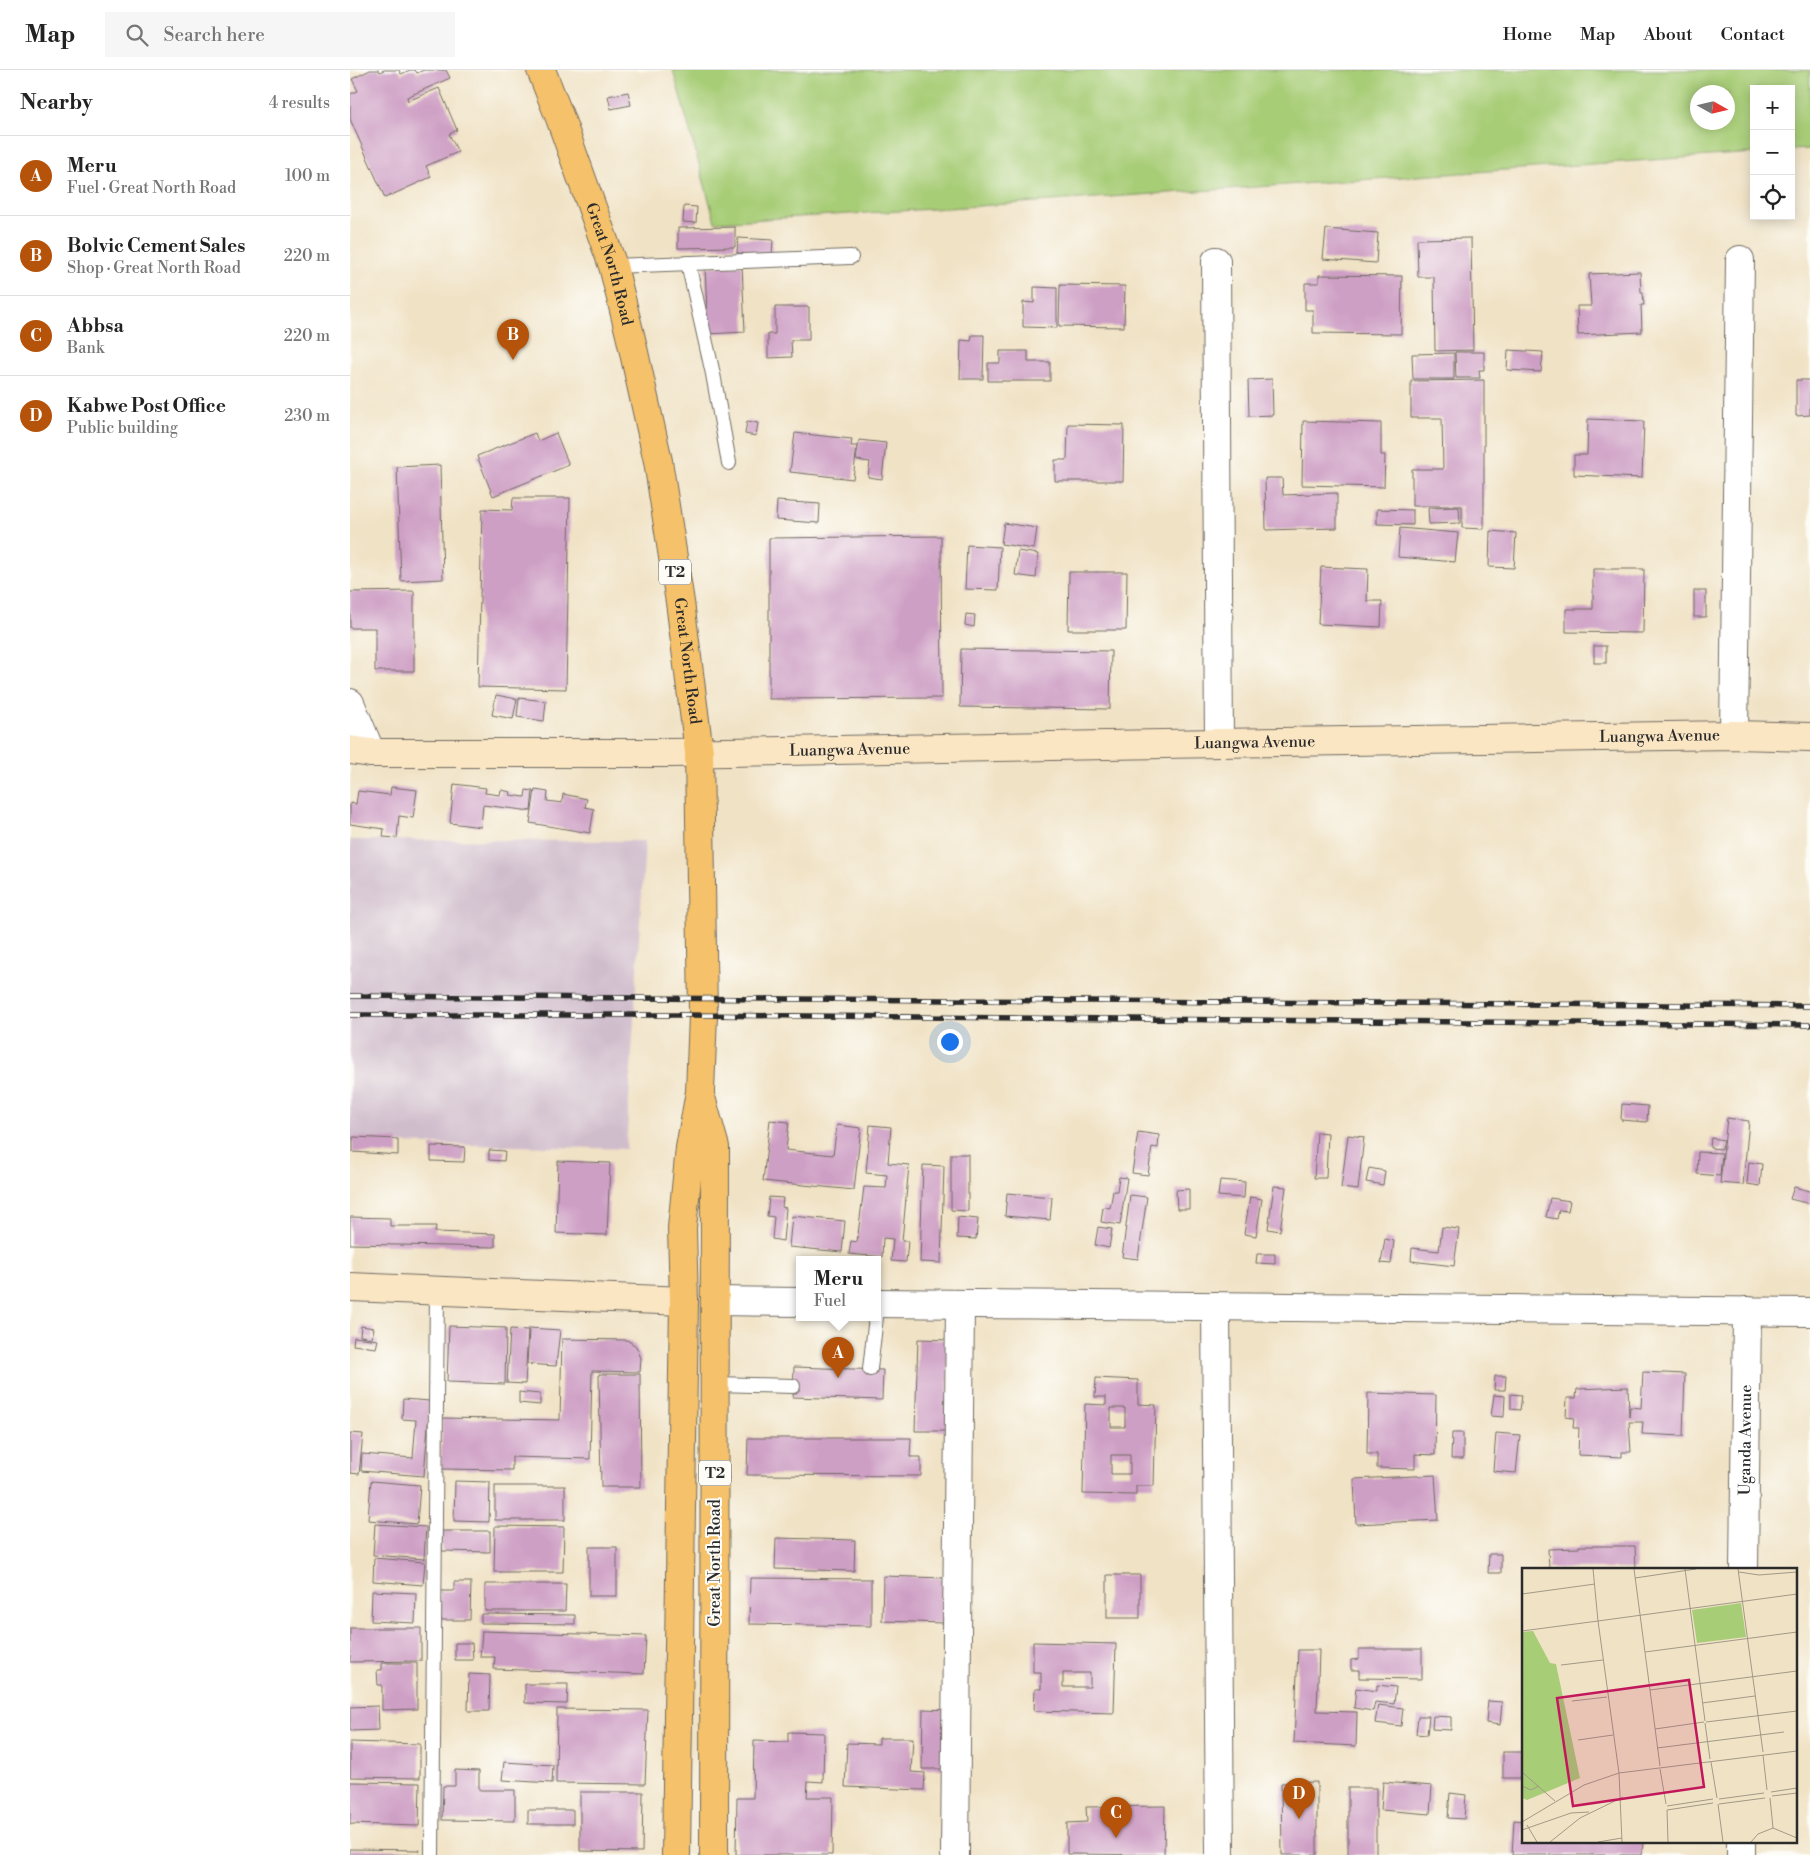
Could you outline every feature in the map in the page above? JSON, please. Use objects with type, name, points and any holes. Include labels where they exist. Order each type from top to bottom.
[{"type":"highway","name":"Great North Road","points":[[541,70],[613,266],[658,461],[680,602],[698,752],[703,998],[700,1092],[690,1148],[682,1228],[684,1301],[676,1855]]},
{"type":"highway","name":"Great North Road","points":[[700,1092],[715,1147],[713,1227],[716,1301],[714,1855]]},
{"type":"main road","name":"Luangwa Avenue","points":[[360,752],[698,752],[1734,735],[1810,737]]},
{"type":"main road","points":[[350,1287],[684,1301]]},
{"type":"street","points":[[1734,735],[1740,260]]},
{"type":"street","points":[[1216,261],[1219,742]]},
{"type":"street","points":[[350,703],[360,752]]},
{"type":"street","points":[[716,1301],[796,1302]]},
{"type":"street","points":[[881,1303],[1810,1312]]},
{"type":"street","points":[[955,1855],[960,1304]]},
{"type":"street","points":[[1216,1306],[1220,1855]]},
{"type":"street","name":"Uganda Avenue","points":[[1744,1568],[1747,1311]]},
{"type":"street","points":[[1741,1855],[1742,1842]]},
{"type":"lane","points":[[613,266],[850,257]]},
{"type":"lane","points":[[688,263],[713,374],[729,463]]},
{"type":"lane","points":[[432,1855],[437,1291]]},
{"type":"lane","points":[[870,1369],[876,1321]]},
{"type":"lane","points":[[716,1384],[793,1386]]},
{"type":"shaded area","points":[[350,840],[645,841],[626,1149],[350,1142]]},
{"type":"green space","points":[[673,70],[1810,70],[1810,149],[1795,150],[1795,85],[1750,85],[1750,153],[949,208],[715,222]]},
{"type":"building","points":[[370,70],[379,70],[380,72],[384,70],[399,70],[401,74],[410,70],[415,70],[417,73],[424,70],[446,70],[450,78],[407,97],[408,101],[439,88],[457,130],[449,134],[458,152],[426,166],[431,177],[385,198],[350,119],[350,94],[358,91],[352,79]]},
{"type":"building","points":[[628,92],[631,105],[611,109],[608,96]]},
{"type":"building","points":[[684,206],[697,207],[696,223],[683,222]]},
{"type":"building","points":[[735,227],[735,247],[678,248],[678,228]]},
{"type":"building","points":[[1326,229],[1378,233],[1376,263],[1323,259]]},
{"type":"building","points":[[738,238],[773,240],[772,255],[737,253]]},
{"type":"building","points":[[1471,238],[1473,350],[1435,351],[1434,277],[1418,277],[1417,239]]},
{"type":"building","points":[[742,265],[745,332],[708,334],[705,267]]},
{"type":"building","points":[[1640,272],[1641,293],[1643,293],[1644,305],[1641,305],[1642,332],[1578,335],[1577,306],[1591,306],[1589,274]]},
{"type":"building","points":[[1319,275],[1402,276],[1401,334],[1313,333],[1313,310],[1305,310],[1305,283],[1319,283]]},
{"type":"building","points":[[1060,285],[1125,286],[1124,327],[1059,326]]},
{"type":"building","points":[[1034,287],[1057,288],[1057,328],[1023,327],[1023,302],[1034,303]]},
{"type":"building","points":[[775,307],[809,307],[809,340],[791,340],[792,357],[768,358],[768,334],[775,334]]},
{"type":"building","points":[[972,335],[984,335],[983,379],[960,379],[961,340],[971,341]]},
{"type":"building","points":[[1508,350],[1543,352],[1541,372],[1507,370]]},
{"type":"building","points":[[1000,351],[1028,351],[1028,362],[1050,362],[1050,381],[988,381],[988,363],[1000,363]]},
{"type":"building","points":[[1455,352],[1484,352],[1484,370],[1479,370],[1480,378],[1456,378]]},
{"type":"building","points":[[1454,353],[1454,379],[1413,379],[1412,354]]},
{"type":"building","points":[[1272,379],[1273,415],[1249,416],[1248,380]]},
{"type":"building","points":[[1484,380],[1484,529],[1462,528],[1462,506],[1412,506],[1412,469],[1443,469],[1442,418],[1411,418],[1411,381]]},
{"type":"building","points":[[1796,380],[1810,380],[1810,415],[1796,416]]},
{"type":"building","points":[[1588,419],[1644,421],[1642,478],[1574,475],[1574,455],[1587,455]]},
{"type":"building","points":[[747,421],[758,423],[756,436],[745,434]]},
{"type":"building","points":[[1303,421],[1381,423],[1381,455],[1385,455],[1384,487],[1302,485]]},
{"type":"building","points":[[1068,424],[1124,425],[1123,481],[1055,481],[1055,460],[1067,460]]},
{"type":"building","points":[[535,433],[538,441],[556,433],[569,465],[493,496],[477,456]]},
{"type":"building","points":[[795,433],[852,439],[851,446],[857,446],[853,479],[790,472]]},
{"type":"building","points":[[859,440],[886,443],[882,479],[868,477],[870,462],[856,460]]},
{"type":"building","points":[[440,465],[443,579],[401,581],[397,467]]},
{"type":"building","points":[[1265,478],[1282,478],[1283,495],[1337,493],[1337,528],[1266,530]]},
{"type":"building","points":[[513,498],[570,498],[566,689],[478,687],[482,509],[512,510]]},
{"type":"building","points":[[777,501],[820,504],[819,523],[776,520]]},
{"type":"building","points":[[1459,507],[1460,523],[1429,524],[1428,508]]},
{"type":"building","points":[[1377,509],[1413,510],[1413,525],[1377,524]]},
{"type":"building","points":[[1004,523],[1037,528],[1034,549],[1001,544]]},
{"type":"building","points":[[1400,528],[1458,533],[1455,562],[1398,557]]},
{"type":"building","points":[[1490,531],[1516,533],[1514,568],[1489,567]]},
{"type":"building","points":[[941,536],[942,698],[769,699],[769,538]]},
{"type":"building","points":[[967,545],[1000,547],[998,590],[965,589]]},
{"type":"building","points":[[1018,551],[1038,554],[1036,578],[1015,575]]},
{"type":"building","points":[[1321,567],[1368,569],[1367,601],[1382,601],[1381,627],[1318,624]]},
{"type":"building","points":[[1593,569],[1644,569],[1643,633],[1566,632],[1566,609],[1593,609]]},
{"type":"building","points":[[1069,572],[1127,572],[1126,630],[1068,630]]},
{"type":"building","points":[[414,591],[414,671],[375,671],[375,628],[350,628],[350,592]]},
{"type":"building","points":[[1694,591],[1706,591],[1706,617],[1694,617]]},
{"type":"building","points":[[966,614],[975,615],[974,627],[965,625]]},
{"type":"building","points":[[1594,646],[1606,646],[1606,663],[1594,663]]},
{"type":"building","points":[[961,649],[1111,651],[1110,709],[960,707]]},
{"type":"building","points":[[496,695],[517,699],[513,719],[492,715]]},
{"type":"building","points":[[519,698],[546,701],[544,721],[517,717]]},
{"type":"building","points":[[454,784],[486,788],[485,793],[500,795],[501,790],[511,792],[510,795],[525,797],[526,790],[533,791],[531,811],[483,805],[481,827],[450,823]]},
{"type":"building","points":[[391,787],[417,790],[413,818],[399,816],[397,838],[383,837],[384,829],[350,824],[350,803],[356,804],[358,791],[390,795]]},
{"type":"building","points":[[535,790],[548,792],[547,801],[562,803],[563,794],[587,799],[585,807],[594,809],[590,833],[530,823]]},
{"type":"building","points":[[1622,1104],[1648,1106],[1647,1122],[1621,1120]]},
{"type":"building","points":[[1727,1118],[1749,1121],[1743,1185],[1720,1183]]},
{"type":"building","points":[[770,1120],[789,1122],[786,1150],[833,1155],[837,1125],[861,1128],[854,1190],[763,1181]]},
{"type":"building","points":[[870,1125],[891,1127],[888,1163],[909,1165],[902,1241],[908,1241],[906,1262],[891,1261],[893,1239],[883,1238],[882,1257],[849,1254],[851,1241],[857,1242],[864,1187],[886,1188],[887,1175],[866,1173]]},
{"type":"building","points":[[1138,1132],[1159,1135],[1158,1148],[1152,1147],[1148,1175],[1132,1173]]},
{"type":"building","points":[[1317,1132],[1328,1133],[1326,1178],[1314,1178]]},
{"type":"building","points":[[1348,1135],[1364,1137],[1358,1190],[1341,1188]]},
{"type":"building","points":[[353,1137],[398,1139],[398,1155],[353,1152]]},
{"type":"building","points":[[1711,1138],[1724,1140],[1722,1149],[1710,1148]]},
{"type":"building","points":[[431,1146],[465,1147],[464,1162],[431,1161]]},
{"type":"building","points":[[489,1150],[505,1151],[504,1161],[489,1160]]},
{"type":"building","points":[[1698,1152],[1722,1153],[1720,1176],[1697,1174]]},
{"type":"building","points":[[951,1154],[968,1154],[968,1211],[951,1210]]},
{"type":"building","points":[[558,1161],[610,1163],[607,1235],[556,1233]]},
{"type":"building","points":[[1749,1162],[1762,1164],[1760,1186],[1747,1184]]},
{"type":"building","points":[[923,1165],[944,1166],[941,1263],[920,1262]]},
{"type":"building","points":[[1369,1168],[1385,1171],[1383,1185],[1366,1182]]},
{"type":"building","points":[[1119,1177],[1127,1178],[1120,1225],[1101,1222],[1103,1207],[1110,1208],[1113,1191],[1117,1191]]},
{"type":"building","points":[[1220,1180],[1245,1182],[1244,1198],[1218,1196]]},
{"type":"building","points":[[1274,1186],[1286,1187],[1280,1231],[1268,1229]]},
{"type":"building","points":[[1794,1187],[1810,1191],[1810,1204],[1790,1199]]},
{"type":"building","points":[[1189,1189],[1189,1209],[1177,1209],[1176,1190]]},
{"type":"building","points":[[1007,1193],[1052,1197],[1050,1220],[1005,1216]]},
{"type":"building","points":[[1130,1195],[1147,1197],[1138,1259],[1122,1257]]},
{"type":"building","points":[[769,1197],[783,1198],[782,1207],[786,1208],[783,1241],[772,1239],[774,1217],[767,1216]]},
{"type":"building","points":[[1250,1197],[1262,1199],[1256,1236],[1244,1234]]},
{"type":"building","points":[[1550,1198],[1570,1201],[1568,1211],[1559,1210],[1557,1219],[1546,1217]]},
{"type":"building","points":[[792,1216],[845,1221],[842,1252],[789,1247]]},
{"type":"building","points":[[350,1217],[390,1218],[390,1226],[436,1226],[435,1232],[495,1234],[495,1247],[350,1244]]},
{"type":"building","points":[[958,1217],[978,1219],[976,1239],[957,1238]]},
{"type":"building","points":[[1098,1227],[1112,1229],[1109,1248],[1095,1245]]},
{"type":"building","points":[[1442,1227],[1459,1229],[1454,1266],[1411,1261],[1412,1248],[1439,1251]]},
{"type":"building","points":[[1385,1239],[1394,1241],[1391,1264],[1381,1263]]},
{"type":"building","points":[[1257,1254],[1275,1254],[1275,1264],[1256,1263]]},
{"type":"building","points":[[361,1326],[374,1328],[372,1338],[360,1336]]},
{"type":"building","points":[[449,1326],[506,1328],[505,1384],[447,1382]]},
{"type":"building","points":[[529,1328],[560,1330],[556,1366],[527,1364]]},
{"type":"building","points":[[510,1329],[528,1330],[525,1384],[507,1383]]},
{"type":"building","points":[[354,1337],[378,1340],[376,1348],[353,1345]]},
{"type":"building","points":[[562,1339],[627,1340],[636,1346],[641,1358],[640,1372],[592,1371],[590,1459],[512,1457],[512,1470],[441,1469],[442,1418],[560,1420]]},
{"type":"building","points":[[918,1339],[949,1340],[947,1431],[915,1431]]},
{"type":"building","points":[[794,1367],[883,1370],[882,1400],[793,1397]]},
{"type":"building","points":[[1643,1372],[1685,1374],[1683,1436],[1642,1434],[1643,1422],[1629,1422],[1631,1452],[1622,1452],[1622,1457],[1578,1455],[1579,1428],[1573,1428],[1574,1418],[1566,1417],[1567,1398],[1576,1398],[1577,1389],[1628,1387],[1629,1417],[1630,1407],[1641,1408]]},
{"type":"building","points":[[599,1374],[640,1374],[641,1487],[601,1487]]},
{"type":"building","points":[[1495,1376],[1506,1376],[1505,1390],[1494,1390]]},
{"type":"building","points":[[1096,1378],[1138,1380],[1138,1404],[1156,1405],[1154,1486],[1136,1486],[1136,1495],[1083,1494],[1085,1404],[1106,1405],[1106,1397],[1095,1397]],"holes":[[[1111,1408],[1125,1408],[1125,1427],[1111,1427]],[[1111,1455],[1130,1455],[1130,1474],[1111,1474]]]},
{"type":"building","points":[[519,1392],[540,1394],[540,1405],[519,1403]]},
{"type":"building","points":[[1368,1393],[1436,1395],[1435,1455],[1415,1454],[1415,1469],[1377,1468],[1377,1454],[1367,1454]]},
{"type":"building","points":[[1511,1394],[1522,1395],[1520,1410],[1511,1409]]},
{"type":"building","points":[[1494,1395],[1505,1396],[1504,1417],[1491,1416]]},
{"type":"building","points":[[403,1399],[430,1401],[424,1476],[361,1471],[362,1454],[413,1458],[416,1420],[402,1419]]},
{"type":"building","points":[[350,1433],[363,1434],[359,1474],[350,1473]]},
{"type":"building","points":[[1452,1433],[1463,1433],[1463,1459],[1451,1459]]},
{"type":"building","points":[[1496,1433],[1520,1435],[1516,1473],[1493,1471]]},
{"type":"building","points":[[748,1438],[911,1438],[910,1457],[921,1457],[921,1476],[747,1475]]},
{"type":"building","points":[[1435,1475],[1438,1520],[1356,1524],[1354,1479]]},
{"type":"building","points":[[371,1481],[420,1485],[417,1524],[368,1520]]},
{"type":"building","points":[[455,1481],[490,1482],[489,1522],[454,1521]]},
{"type":"building","points":[[495,1486],[565,1486],[565,1520],[495,1520]]},
{"type":"building","points":[[375,1524],[426,1527],[424,1559],[373,1555]]},
{"type":"building","points":[[495,1526],[564,1527],[563,1572],[494,1572]]},
{"type":"building","points":[[442,1531],[490,1531],[490,1552],[442,1551]]},
{"type":"building","points":[[776,1538],[855,1540],[854,1571],[775,1569]]},
{"type":"building","points":[[1579,1546],[1635,1546],[1636,1568],[1549,1568],[1548,1549],[1579,1548]]},
{"type":"building","points":[[589,1547],[617,1547],[617,1596],[589,1596]]},
{"type":"building","points":[[1489,1554],[1501,1554],[1501,1573],[1488,1573]]},
{"type":"building","points":[[374,1558],[425,1562],[423,1585],[373,1581]]},
{"type":"building","points":[[1107,1575],[1140,1575],[1140,1618],[1107,1618]]},
{"type":"building","points":[[883,1576],[944,1578],[943,1623],[882,1621]]},
{"type":"building","points":[[750,1578],[871,1579],[871,1626],[749,1624]]},
{"type":"building","points":[[454,1582],[471,1582],[470,1620],[440,1620],[440,1591],[454,1591]]},
{"type":"building","points":[[485,1584],[566,1584],[565,1611],[485,1611]]},
{"type":"building","points":[[372,1591],[416,1593],[415,1623],[371,1621]]},
{"type":"building","points":[[481,1614],[575,1615],[575,1624],[481,1623]]},
{"type":"building","points":[[350,1628],[421,1628],[421,1661],[350,1662]]},
{"type":"building","points":[[482,1631],[646,1636],[644,1674],[494,1669],[495,1657],[480,1657]]},
{"type":"building","points":[[1033,1642],[1116,1644],[1114,1713],[1034,1711],[1035,1689],[1041,1689],[1041,1672],[1033,1672]],"holes":[[[1063,1673],[1090,1673],[1090,1687],[1063,1687]]]},
{"type":"building","points":[[455,1643],[472,1643],[473,1660],[455,1660]]},
{"type":"building","points":[[1359,1649],[1422,1649],[1422,1679],[1359,1678],[1359,1670],[1351,1670],[1351,1660],[1359,1659]]},
{"type":"building","points":[[1298,1650],[1319,1650],[1317,1711],[1357,1712],[1356,1746],[1294,1743]]},
{"type":"building","points":[[382,1663],[417,1663],[417,1709],[382,1710],[382,1685],[378,1685],[377,1670],[382,1670]]},
{"type":"building","points":[[469,1674],[490,1675],[489,1711],[468,1711]]},
{"type":"building","points":[[525,1684],[568,1684],[567,1704],[525,1703]]},
{"type":"building","points":[[1377,1685],[1396,1687],[1394,1704],[1375,1702],[1373,1711],[1354,1708],[1356,1688],[1377,1691]]},
{"type":"building","points":[[1488,1701],[1502,1702],[1500,1725],[1486,1723]]},
{"type":"building","points":[[1378,1705],[1403,1708],[1401,1726],[1375,1723]]},
{"type":"building","points":[[378,1706],[379,1730],[350,1731],[350,1707]]},
{"type":"building","points":[[557,1709],[648,1710],[645,1784],[556,1783]]},
{"type":"building","points":[[923,1709],[950,1710],[949,1769],[922,1769]]},
{"type":"building","points":[[1418,1716],[1429,1716],[1427,1735],[1416,1734]]},
{"type":"building","points":[[1433,1716],[1451,1717],[1451,1730],[1432,1729]]},
{"type":"building","points":[[788,1732],[824,1733],[823,1782],[808,1781],[807,1797],[833,1797],[832,1855],[736,1855],[737,1798],[753,1798],[754,1741],[788,1742]]},
{"type":"building","points":[[879,1738],[913,1738],[911,1772],[925,1773],[924,1790],[845,1787],[847,1743],[879,1744]]},
{"type":"building","points":[[350,1742],[420,1744],[420,1778],[350,1777]]},
{"type":"building","points":[[1503,1752],[1522,1752],[1522,1778],[1503,1778]]},
{"type":"building","points":[[504,1762],[553,1765],[552,1783],[502,1780]]},
{"type":"building","points":[[455,1770],[479,1771],[479,1790],[515,1790],[515,1821],[442,1820],[443,1786],[455,1786]]},
{"type":"building","points":[[350,1782],[420,1783],[419,1826],[350,1824]]},
{"type":"building","points":[[1317,1782],[1317,1855],[1282,1855],[1281,1783]]},
{"type":"building","points":[[1383,1782],[1432,1786],[1430,1814],[1381,1810]]},
{"type":"building","points":[[1348,1788],[1376,1788],[1376,1855],[1348,1855]]},
{"type":"building","points":[[580,1792],[643,1792],[642,1852],[580,1851]]},
{"type":"building","points":[[1450,1793],[1466,1795],[1464,1819],[1448,1818]]},
{"type":"building","points":[[1165,1806],[1164,1855],[1067,1854],[1067,1823],[1087,1822],[1086,1807]]},
{"type":"building","points":[[528,1810],[573,1810],[573,1824],[528,1824]]},
{"type":"building","points":[[1514,1820],[1522,1821],[1522,1842],[1643,1842],[1642,1855],[1512,1855]]},
{"type":"building","points":[[350,1849],[420,1850],[419,1855],[350,1855]]},
{"type":"railway","points":[[350,996],[1810,1006]]},
{"type":"railway","points":[[350,1015],[686,1015],[1810,1025]]},
{"type":"place","name":"Bolvic Cement Sales","points":[[513,360]]},
{"type":"place","name":"Meru","points":[[838,1378]]},
{"type":"place","name":"Kabwe Post Office","points":[[1299,1819]]},
{"type":"place","name":"Abbsa","points":[[1116,1838]]}]
